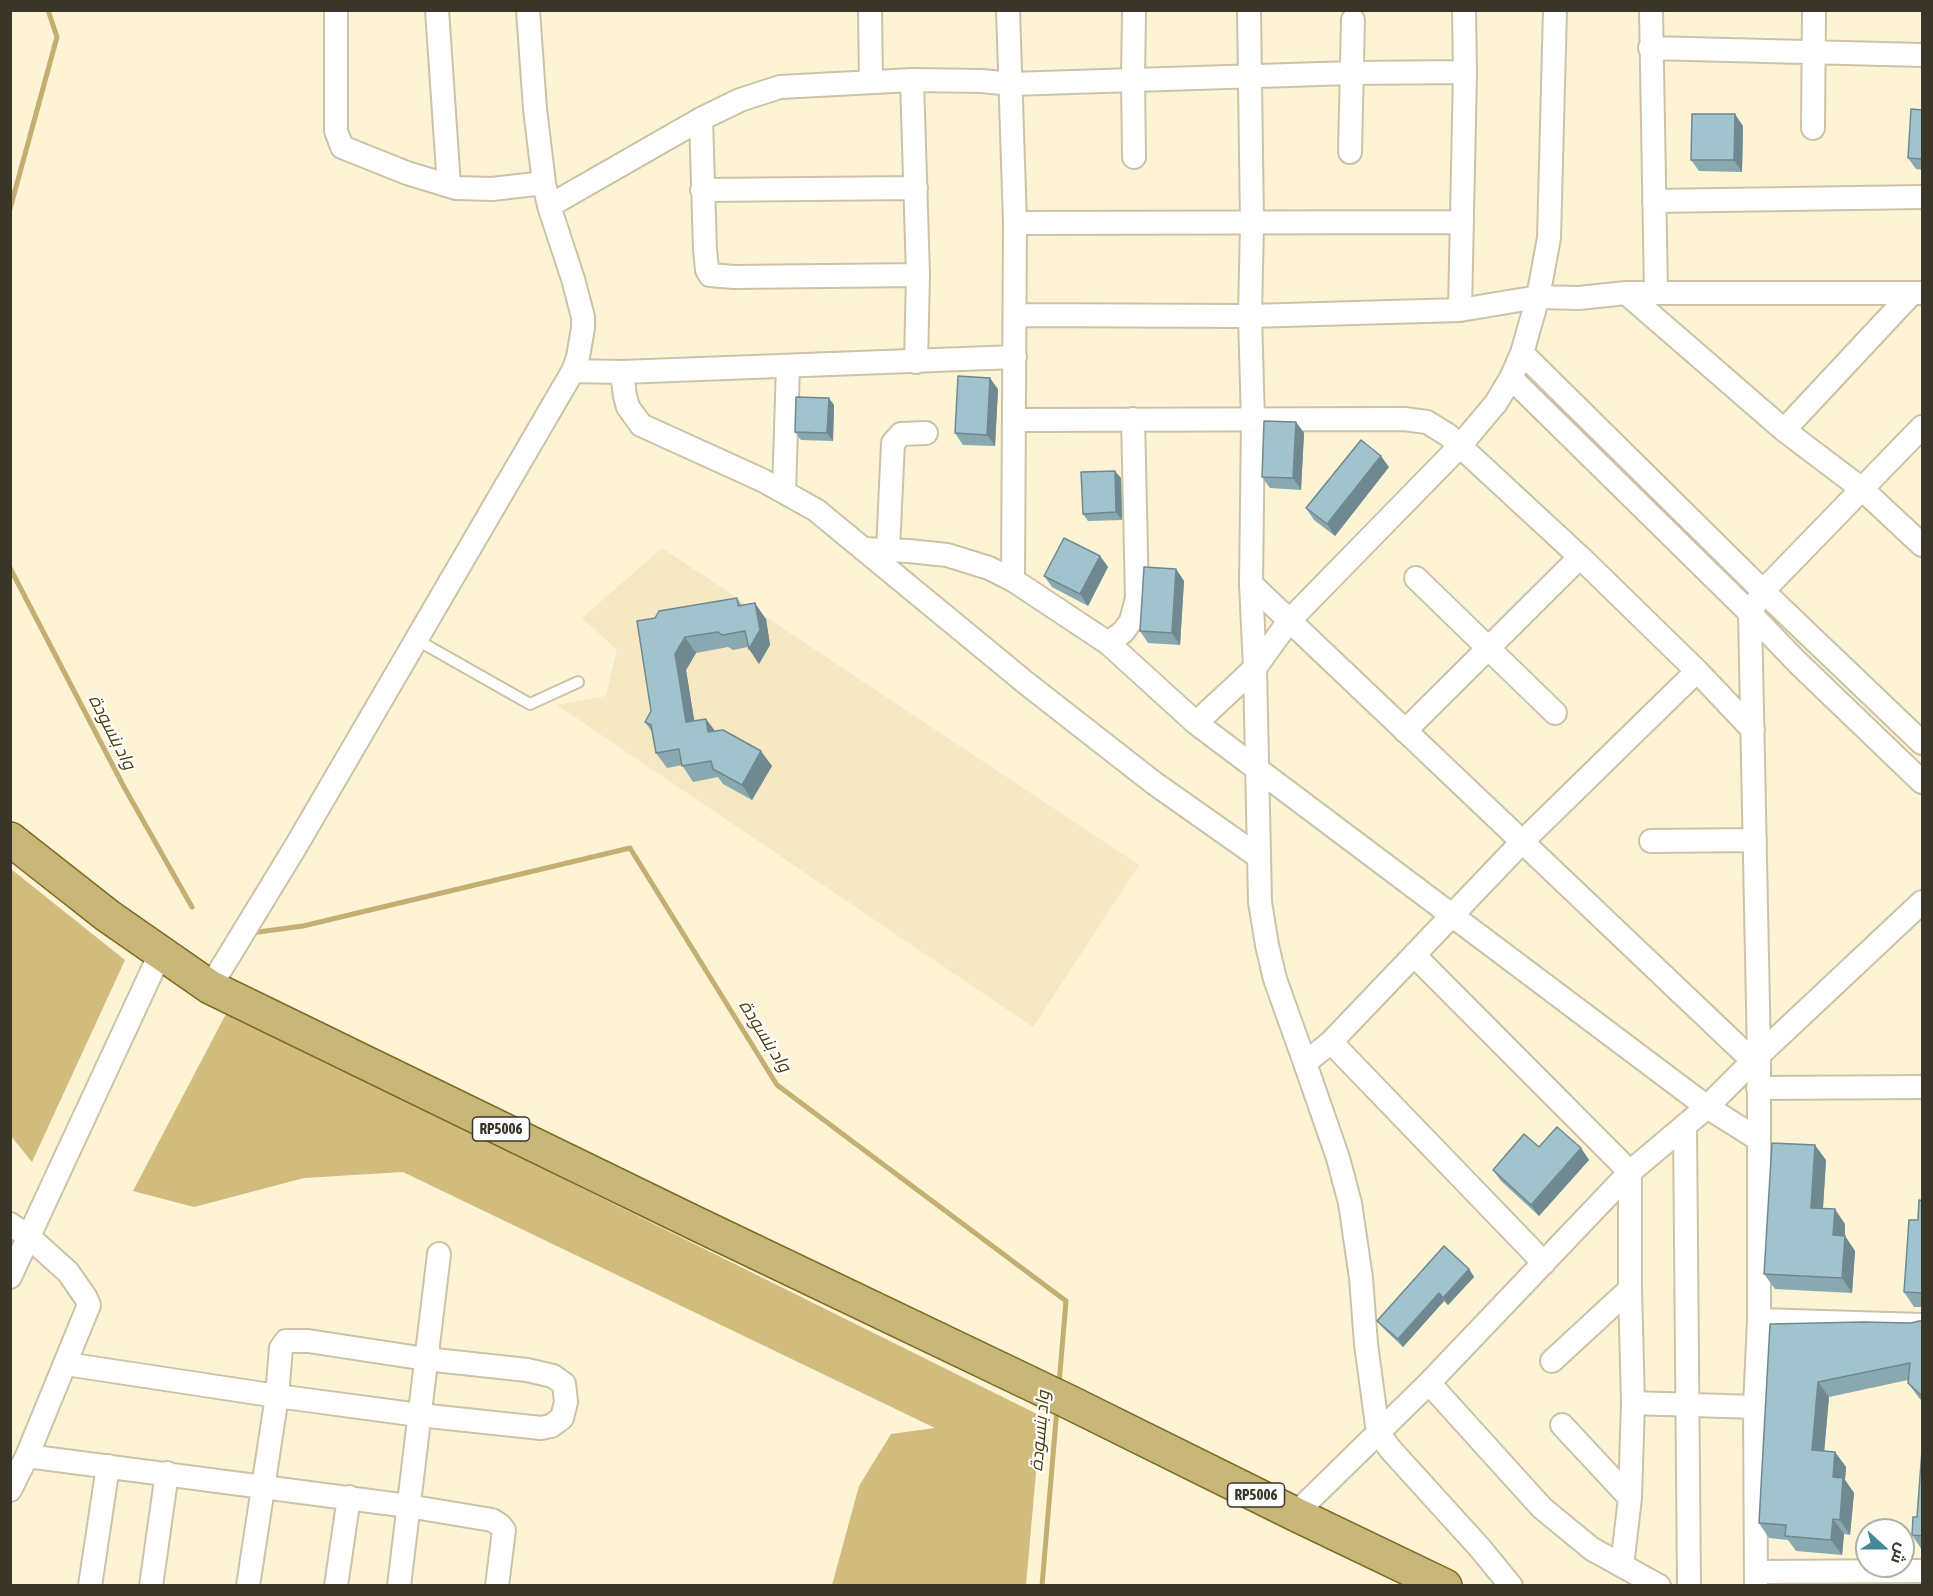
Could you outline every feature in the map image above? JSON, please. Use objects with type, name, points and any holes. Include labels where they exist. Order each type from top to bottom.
[{"type":"main road","name":"RP5006","points":[[10,839],[108,916],[210,987],[686,1219],[1069,1401],[1294,1514],[1445,1586]]},
{"type":"street","points":[[336,10],[336,122],[339,142],[346,150],[449,186],[481,190],[544,183]]},
{"type":"street","points":[[437,10],[449,186]]},
{"type":"street","points":[[210,987],[296,846],[573,371],[581,344],[583,317],[544,183],[535,109],[528,10]]},
{"type":"street","points":[[870,10],[871,81]]},
{"type":"street","points":[[1008,10],[1015,222],[1013,580]]},
{"type":"street","points":[[1249,10],[1250,316],[1253,421],[1251,584],[1260,902],[1267,945],[1275,979],[1338,1158],[1350,1203],[1361,1278],[1366,1344],[1378,1433],[1511,1586]]},
{"type":"street","points":[[1461,310],[1464,10]]},
{"type":"street","points":[[1196,723],[1255,668],[1289,621],[1459,447],[1487,416],[1511,378],[1522,353],[1538,297],[1549,238],[1554,10]]},
{"type":"street","points":[[1651,10],[1656,293]]},
{"type":"street","points":[[1813,128],[1814,10]]},
{"type":"street","points":[[1134,12],[1132,79],[1134,157]]},
{"type":"street","points":[[1350,152],[1353,20]]},
{"type":"street","points":[[1650,48],[1923,55]]},
{"type":"street","points":[[549,206],[701,119],[758,92],[780,87],[912,80],[982,81],[1011,84],[1351,73],[1465,72]]},
{"type":"street","points":[[912,80],[918,275],[916,362]]},
{"type":"street","points":[[701,119],[705,260],[707,270],[712,276],[918,275]]},
{"type":"street","points":[[702,190],[916,188]]},
{"type":"street","points":[[1654,201],[1923,197]]},
{"type":"street","points":[[1015,222],[1461,222]]},
{"type":"street","points":[[1015,315],[1250,316],[1461,310],[1538,297],[1656,293],[1917,293]]},
{"type":"street","points":[[1784,430],[1917,293]]},
{"type":"street","points":[[1626,294],[1784,430],[1862,489],[1923,544]]},
{"type":"street","points":[[1522,353],[1763,591],[1919,737]]},
{"type":"street","points":[[573,371],[622,372],[1015,357]]},
{"type":"street","points":[[784,492],[788,366]]},
{"type":"street","points":[[622,372],[625,396],[634,417],[641,425],[743,471],[816,510],[1026,683],[1154,783],[1259,857]]},
{"type":"street","points":[[1511,378],[1797,662],[1923,782]]},
{"type":"street","points":[[1108,643],[1123,632],[1131,621],[1137,598],[1133,419]]},
{"type":"street","points":[[1014,420],[1414,420],[1427,422],[1440,428],[1580,557],[1754,730]]},
{"type":"street","points":[[1923,427],[1763,591],[1750,613],[1754,730],[1758,1088],[1759,1320],[1755,1407],[1756,1579],[1923,1571]]},
{"type":"street","points":[[888,550],[893,443],[901,434],[926,434]]},
{"type":"street","points":[[863,549],[931,553],[958,558],[989,568],[1013,580],[1108,643],[1196,723],[1257,770],[1451,913],[1707,1107],[1758,1139]]},
{"type":"street","points":[[1405,731],[1580,557]]},
{"type":"street","points":[[1416,578],[1555,713]]},
{"type":"street","points":[[1251,584],[1522,842],[1756,1058]]},
{"type":"street","points":[[1305,1063],[1330,1041],[1522,842],[1697,671]]},
{"type":"street","points":[[1651,842],[1755,840]]},
{"type":"street","points":[[1294,1514],[1430,1383],[1630,1172],[1707,1107],[1756,1058],[1923,902]]},
{"type":"street","points":[[10,1277],[160,954]]},
{"type":"street","points":[[1414,955],[1630,1172],[1633,1403],[1630,1498],[1622,1566]]},
{"type":"street","points":[[1330,1041],[1544,1263]]},
{"type":"street","points":[[1758,1088],[1923,1087]]},
{"type":"street","points":[[1685,1127],[1689,1586]]},
{"type":"street","points":[[10,1224],[29,1237],[68,1272],[88,1302],[88,1310],[66,1364],[10,1490]]},
{"type":"street","points":[[399,1586],[439,1254]]},
{"type":"street","points":[[1552,1361],[1630,1289]]},
{"type":"street","points":[[1759,1320],[1923,1325]]},
{"type":"street","points":[[66,1364],[277,1396],[418,1415],[541,1428],[558,1422],[562,1418],[565,1409],[566,1387],[562,1380],[527,1370],[288,1340],[281,1348],[277,1396],[248,1586]]},
{"type":"street","points":[[1430,1383],[1542,1508],[1592,1549],[1659,1586]]},
{"type":"street","points":[[1633,1403],[1755,1407]]},
{"type":"street","points":[[1562,1425],[1630,1498]]},
{"type":"street","points":[[27,1456],[349,1497],[492,1520],[504,1530],[497,1586]]},
{"type":"street","points":[[90,1586],[108,1466]]},
{"type":"street","points":[[151,1586],[166,1473]]},
{"type":"street","points":[[336,1586],[349,1497]]},
{"type":"lane","points":[[417,639],[530,704],[578,682]]},
{"type":"shaded area","points":[[662,548],[1139,865],[1033,1027],[557,705],[606,696],[617,650],[582,618]]},
{"type":"shaded area","points":[[11,869],[125,960],[32,1162],[11,1136]]},
{"type":"shaded area","points":[[227,1012],[1041,1416],[1026,1585],[832,1585],[859,1486],[891,1434],[935,1428],[403,1172],[304,1178],[194,1207],[133,1191]]},
{"type":"building","points":[[1911,109],[1923,110],[1923,159],[1908,158]]},
{"type":"building","points":[[1692,114],[1735,114],[1734,160],[1691,160]]},
{"type":"building","points":[[958,376],[990,378],[987,435],[955,433]]},
{"type":"building","points":[[796,397],[829,398],[827,433],[795,432]]},
{"type":"building","points":[[1264,421],[1296,422],[1293,478],[1262,477]]},
{"type":"building","points":[[1361,440],[1381,456],[1327,524],[1306,508]]},
{"type":"building","points":[[1115,471],[1116,512],[1083,514],[1081,472]]},
{"type":"building","points":[[1064,538],[1100,556],[1080,594],[1044,576]]},
{"type":"building","points":[[1144,567],[1176,569],[1172,633],[1140,631]]},
{"type":"building","points":[[737,598],[738,606],[755,603],[760,630],[749,649],[745,631],[722,635],[718,632],[685,637],[675,654],[686,722],[706,719],[708,732],[723,730],[761,751],[742,785],[713,769],[711,761],[682,766],[679,749],[656,753],[651,725],[645,722],[651,711],[637,621],[655,618],[659,611]]},
{"type":"building","points":[[1557,1127],[1581,1148],[1531,1205],[1493,1170],[1524,1134],[1539,1147]]},
{"type":"building","points":[[1772,1143],[1815,1145],[1811,1208],[1835,1209],[1833,1235],[1845,1236],[1842,1278],[1764,1274]]},
{"type":"building","points":[[1919,1200],[1923,1201],[1923,1293],[1904,1292],[1909,1220],[1918,1220]]},
{"type":"building","points":[[1444,1246],[1469,1269],[1443,1298],[1439,1293],[1398,1339],[1377,1321]]},
{"type":"building","points":[[1923,1321],[1923,1397],[1908,1383],[1910,1363],[1818,1382],[1812,1450],[1835,1452],[1833,1477],[1843,1478],[1840,1520],[1833,1519],[1831,1540],[1785,1536],[1786,1525],[1759,1523],[1770,1324],[1911,1323]]},
{"type":"building","points":[[1923,1437],[1923,1536],[1915,1535],[1915,1518],[1913,1517],[1917,1517]]},
{"type":"waterway","name":"واد بنسودة","points":[[10,209],[57,37],[48,10]]},
{"type":"waterway","name":"واد بنسودة","points":[[10,568],[124,787],[192,907]]},
{"type":"waterway","name":"واد بنسودة","points":[[251,933],[303,926],[630,848],[777,1085],[1066,1301],[1059,1384]]},
{"type":"waterway","name":"واد بنسودة","points":[[1042,1586],[1057,1408]]}]
